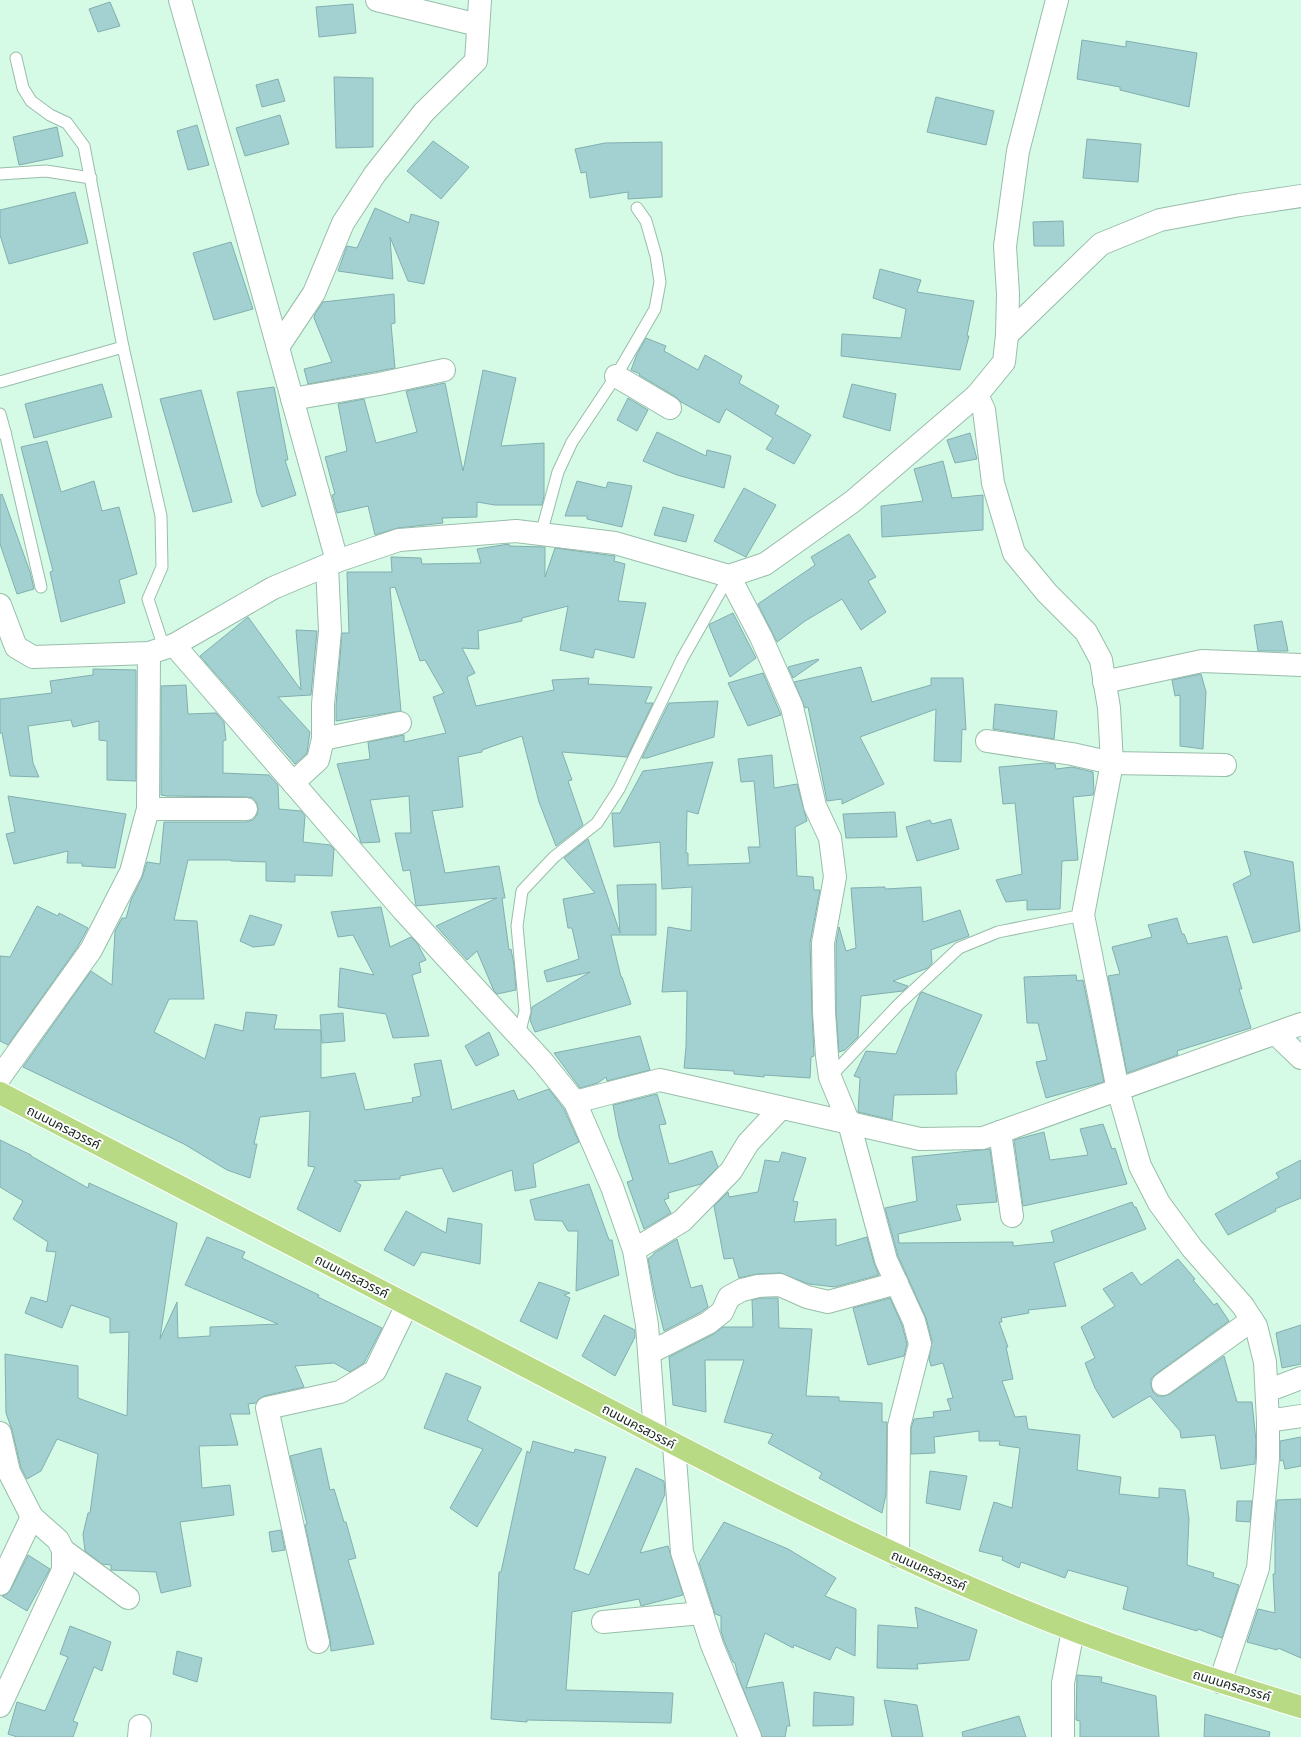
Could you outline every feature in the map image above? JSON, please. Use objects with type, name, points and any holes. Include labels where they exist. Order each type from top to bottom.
[{"type":"main road","name":"ถนนนครสวรรค์","points":[[0,1093],[664,1439],[898,1556],[995,1599],[1098,1640],[1220,1682],[1301,1707]]},
{"type":"street","points":[[180,0],[278,347],[332,564],[330,631],[323,704],[323,739],[318,760],[293,783]]},
{"type":"street","points":[[377,0],[478,25]]},
{"type":"street","points":[[278,347],[314,293],[343,223],[375,174],[424,112],[476,61],[480,0]]},
{"type":"street","points":[[0,604],[8,649],[33,657],[162,649],[273,588],[332,564],[399,540],[516,531],[615,543],[729,576],[765,564],[852,502],[977,395],[1004,362],[1007,335],[1008,294],[1005,246],[1018,151],[1057,0]]},
{"type":"street","points":[[1007,335],[1101,244],[1160,220],[1240,205],[1301,196]]},
{"type":"street","points":[[292,399],[379,384],[444,370]]},
{"type":"street","points":[[616,376],[670,408]]},
{"type":"street","points":[[977,395],[984,410],[993,483],[1014,553],[1046,593],[1086,632],[1101,660],[1109,708],[1112,763],[1083,916],[1118,1090],[1140,1166],[1159,1203],[1192,1248],[1243,1306],[1256,1326],[1265,1362],[1268,1459],[1258,1568],[1220,1682]]},
{"type":"street","points":[[729,576],[761,637],[792,707],[815,806],[830,838],[835,877],[823,943],[824,1012],[830,1077],[849,1123],[886,1260],[914,1321],[920,1344],[899,1426],[898,1556]]},
{"type":"street","points":[[162,649],[293,783],[403,910],[542,1061],[575,1102],[612,1187],[634,1250],[647,1325],[649,1353],[682,1552],[712,1645],[750,1737]]},
{"type":"street","points":[[0,1077],[91,950],[131,872],[148,809],[162,649]]},
{"type":"street","points":[[1104,682],[1202,661],[1301,665]]},
{"type":"street","points":[[323,739],[400,723]]},
{"type":"street","points":[[987,741],[1072,754],[1112,763],[1225,765]]},
{"type":"street","points":[[148,809],[246,809]]},
{"type":"street","points":[[575,1102],[660,1080],[920,1139],[983,1138],[1301,1024]]},
{"type":"street","points":[[1276,1034],[1301,1058]]},
{"type":"street","points":[[634,1250],[682,1221],[731,1171],[748,1143],[781,1108]]},
{"type":"street","points":[[1000,1132],[1012,1216]]},
{"type":"street","points":[[649,1353],[708,1323],[722,1312],[729,1297],[742,1290],[758,1286],[780,1285],[807,1297],[828,1302],[897,1283]]},
{"type":"street","points":[[318,1642],[267,1408],[340,1392],[375,1371],[407,1305]]},
{"type":"street","points":[[1163,1384],[1252,1320]]},
{"type":"street","points":[[1267,1391],[1301,1378]]},
{"type":"street","points":[[1268,1421],[1301,1416]]},
{"type":"street","points":[[0,1433],[9,1472],[32,1517],[58,1540],[62,1550],[63,1570],[0,1706]]},
{"type":"street","points":[[0,1584],[32,1517]]},
{"type":"street","points":[[62,1550],[128,1598]]},
{"type":"street","points":[[603,1622],[702,1612]]},
{"type":"street","points":[[1063,1737],[1063,1683],[1073,1630]]},
{"type":"lane","points":[[16,58],[23,88],[31,102],[37,107],[67,123],[84,146],[124,347],[161,516],[162,567],[148,599],[162,649]]},
{"type":"lane","points":[[0,174],[46,172],[91,178]]},
{"type":"lane","points":[[541,534],[558,472],[572,442],[616,376],[655,309],[660,282],[656,256],[646,221],[637,208]]},
{"type":"lane","points":[[0,382],[124,347]]},
{"type":"lane","points":[[0,414],[2,432],[41,587]]},
{"type":"lane","points":[[519,1036],[525,1011],[517,926],[522,891],[554,857],[598,823],[619,789],[682,659],[729,576]]},
{"type":"lane","points":[[830,1077],[899,1004],[959,948],[998,932],[1083,916]]},
{"type":"building","points":[[110,2],[120,26],[98,32],[89,9]]},
{"type":"building","points":[[353,4],[356,33],[319,37],[316,7]]},
{"type":"building","points":[[1082,40],[1126,47],[1126,41],[1197,53],[1189,107],[1120,90],[1120,87],[1077,79]]},
{"type":"building","points":[[334,77],[373,78],[373,147],[336,148]]},
{"type":"building","points":[[278,79],[285,101],[262,107],[256,85]]},
{"type":"building","points":[[936,97],[994,111],[986,145],[927,132]]},
{"type":"building","points":[[280,115],[289,144],[245,156],[236,128]]},
{"type":"building","points":[[197,125],[209,165],[188,170],[177,131]]},
{"type":"building","points":[[57,127],[63,156],[19,165],[13,137]]},
{"type":"building","points":[[1087,139],[1141,144],[1138,182],[1083,178]]},
{"type":"building","points":[[433,141],[469,167],[441,199],[407,171]]},
{"type":"building","points":[[662,142],[662,197],[628,199],[628,192],[590,198],[586,172],[581,173],[575,149],[605,143]]},
{"type":"building","points":[[75,192],[88,243],[9,264],[0,235],[0,210]]},
{"type":"building","points":[[375,208],[409,223],[411,214],[439,222],[424,284],[408,281],[390,237],[393,279],[338,271],[347,246],[357,248]]},
{"type":"building","points":[[1063,221],[1064,246],[1034,246],[1033,222]]},
{"type":"building","points":[[231,242],[253,309],[214,320],[193,253]]},
{"type":"building","points":[[880,269],[921,280],[917,292],[974,301],[967,336],[969,336],[960,370],[841,356],[842,334],[901,338],[906,309],[873,298]]},
{"type":"building","points":[[394,294],[395,323],[391,324],[395,368],[308,384],[304,369],[332,362],[314,318],[323,302]]},
{"type":"building","points":[[646,338],[666,346],[664,351],[698,370],[705,355],[742,376],[739,383],[779,406],[775,414],[811,435],[794,464],[766,449],[773,438],[726,409],[719,423],[681,402],[676,397],[639,375],[640,374],[631,370],[637,354]]},
{"type":"building","points":[[483,370],[516,378],[501,446],[544,443],[544,496],[542,505],[495,505],[477,502],[477,517],[442,518],[443,523],[398,528],[375,535],[368,506],[337,513],[332,495],[335,494],[325,457],[347,451],[338,404],[364,399],[376,443],[417,432],[406,391],[445,383],[463,471]]},
{"type":"building","points":[[102,384],[112,417],[34,438],[25,404]]},
{"type":"building","points":[[852,384],[896,394],[890,431],[843,417]]},
{"type":"building","points":[[274,387],[288,460],[285,460],[296,495],[262,507],[257,494],[237,392]]},
{"type":"building","points":[[201,390],[232,502],[193,512],[160,399]]},
{"type":"building","points":[[628,398],[648,410],[637,431],[617,420]]},
{"type":"building","points":[[657,432],[706,456],[707,450],[731,456],[724,488],[677,475],[643,461]]},
{"type":"building","points":[[970,433],[977,459],[955,463],[947,440]]},
{"type":"building","points":[[47,441],[61,492],[94,481],[102,511],[119,507],[137,574],[119,580],[125,603],[61,622],[50,572],[53,571],[21,447]]},
{"type":"building","points":[[943,461],[952,498],[983,495],[983,530],[882,537],[881,506],[923,501],[914,469]]},
{"type":"building","points":[[577,481],[606,488],[608,482],[632,486],[622,527],[587,519],[587,516],[565,516]]},
{"type":"building","points":[[744,488],[776,505],[746,557],[714,541]]},
{"type":"building","points":[[2,494],[30,572],[34,589],[17,594],[0,544],[0,495]]},
{"type":"building","points":[[663,507],[694,515],[686,542],[654,535]]},
{"type":"building","points":[[849,534],[876,577],[868,581],[886,612],[861,630],[842,599],[805,621],[777,642],[758,604],[815,565],[811,557]]},
{"type":"building","points":[[509,544],[509,546],[545,547],[545,577],[555,548],[615,556],[614,561],[625,564],[618,601],[646,603],[634,658],[595,649],[593,658],[560,650],[568,606],[522,618],[522,621],[478,631],[479,649],[462,648],[475,673],[467,677],[476,706],[554,690],[552,680],[589,678],[588,684],[652,687],[645,703],[653,703],[627,757],[562,752],[572,780],[568,781],[583,825],[556,846],[539,802],[522,736],[482,750],[482,752],[458,757],[463,807],[432,811],[445,873],[499,866],[505,898],[502,898],[509,950],[511,949],[514,965],[516,990],[497,994],[494,991],[477,951],[467,960],[436,926],[497,898],[416,906],[410,870],[403,871],[395,833],[411,833],[409,796],[370,800],[380,842],[361,843],[337,764],[370,759],[368,742],[404,735],[404,742],[446,733],[433,697],[444,693],[425,660],[420,661],[395,587],[390,588],[401,711],[336,721],[336,705],[342,633],[349,633],[347,572],[392,572],[391,557],[421,558],[422,564],[481,563],[477,549]]},
{"type":"building","points":[[733,613],[756,658],[730,677],[709,626],[710,624]]},
{"type":"building","points":[[248,617],[301,690],[296,630],[317,631],[311,695],[278,697],[310,732],[307,753],[295,764],[200,656]]},
{"type":"building","points":[[1282,621],[1288,651],[1258,651],[1254,625]]},
{"type":"building","points":[[819,660],[793,678],[788,667]]},
{"type":"building","points":[[861,667],[872,702],[931,685],[931,678],[963,678],[966,730],[962,729],[961,762],[934,761],[936,709],[860,737],[884,784],[842,804],[842,799],[827,801],[808,707],[805,708],[794,682]]},
{"type":"building","points":[[93,669],[136,670],[136,781],[107,780],[107,741],[99,740],[99,721],[73,727],[71,720],[28,726],[33,763],[39,777],[10,776],[2,733],[0,733],[0,699],[52,693],[50,681],[93,675]]},
{"type":"building","points":[[763,673],[781,715],[748,726],[728,683]]},
{"type":"building","points":[[1201,674],[1206,692],[1203,749],[1180,746],[1180,695],[1175,696],[1172,680]]},
{"type":"building","points":[[186,685],[188,714],[216,713],[224,722],[226,740],[223,741],[223,773],[269,775],[278,785],[279,809],[301,811],[305,816],[303,842],[330,845],[334,849],[332,876],[295,875],[295,882],[266,881],[266,862],[188,860],[174,920],[197,921],[204,999],[169,999],[154,1032],[205,1059],[215,1024],[243,1031],[246,1012],[277,1015],[274,1029],[321,1030],[321,1078],[355,1073],[365,1110],[413,1102],[412,1098],[421,1096],[414,1064],[441,1060],[452,1110],[514,1090],[518,1100],[549,1089],[564,1109],[579,1142],[533,1164],[536,1187],[515,1191],[512,1170],[453,1192],[442,1168],[400,1176],[400,1179],[354,1181],[361,1185],[340,1232],[297,1209],[315,1167],[308,1166],[310,1111],[260,1117],[254,1144],[257,1144],[250,1178],[227,1170],[184,1144],[23,1067],[91,971],[112,985],[115,931],[122,918],[126,918],[131,900],[142,878],[147,862],[160,864],[164,822],[246,822],[253,820],[257,815],[257,803],[253,798],[161,795],[161,686]]},
{"type":"building","points":[[718,701],[714,737],[647,758],[642,758],[669,703]]},
{"type":"building","points":[[995,704],[1057,711],[1054,739],[993,729]]},
{"type":"building","points":[[772,755],[774,788],[797,784],[807,821],[795,827],[797,876],[813,877],[814,890],[820,890],[810,943],[814,1056],[811,1057],[810,1078],[764,1075],[764,1077],[734,1074],[734,1071],[684,1068],[687,991],[662,992],[668,927],[691,931],[692,887],[662,889],[660,842],[614,847],[612,813],[620,813],[643,771],[713,762],[698,814],[687,811],[686,853],[688,853],[688,865],[750,863],[748,847],[760,847],[754,781],[741,782],[738,759]]},
{"type":"building","points":[[1047,763],[1055,764],[1056,769],[1072,767],[1093,772],[1094,791],[1093,795],[1073,797],[1078,860],[1062,861],[1060,909],[1027,910],[1027,900],[1006,902],[996,880],[1022,874],[1015,803],[1003,804],[999,767]]},
{"type":"building","points":[[8,796],[126,814],[115,868],[82,866],[82,863],[67,863],[68,851],[14,864],[6,834],[15,832]]},
{"type":"building","points":[[895,812],[897,837],[846,838],[843,814]]},
{"type":"building","points":[[951,819],[959,849],[917,861],[906,827],[930,820],[932,824]]},
{"type":"building","points":[[588,839],[620,933],[617,885],[656,884],[656,935],[611,935],[621,977],[631,1004],[535,1032],[530,1020],[532,1007],[590,972],[547,982],[544,971],[579,959],[572,928],[568,928],[563,899],[595,893],[564,858]]},
{"type":"building","points":[[1244,851],[1293,862],[1300,931],[1253,943],[1233,884],[1251,875]]},
{"type":"building","points":[[885,887],[885,889],[921,887],[923,922],[960,910],[969,936],[931,950],[932,963],[928,968],[893,981],[908,986],[903,991],[861,996],[858,1037],[845,1050],[839,1052],[836,1011],[836,944],[839,927],[846,951],[856,948],[851,888]]},
{"type":"building","points":[[37,906],[58,916],[59,913],[88,928],[77,948],[8,1045],[0,1041],[0,956],[10,957]]},
{"type":"building","points":[[381,907],[390,947],[411,937],[417,943],[426,960],[419,963],[421,972],[412,975],[429,1036],[393,1038],[386,1014],[338,1007],[340,968],[374,975],[353,935],[338,937],[331,912]]},
{"type":"building","points":[[250,915],[282,925],[274,945],[253,947],[240,941]]},
{"type":"building","points":[[1177,918],[1182,934],[1184,934],[1188,944],[1227,936],[1242,989],[1239,989],[1251,1028],[1177,1051],[1178,1055],[1127,1073],[1108,976],[1120,974],[1112,947],[1152,937],[1148,925]]},
{"type":"building","points":[[1076,975],[1077,981],[1083,980],[1104,1082],[1046,1098],[1036,1062],[1047,1060],[1038,1023],[1027,1023],[1024,977]]},
{"type":"building","points":[[922,992],[982,1015],[956,1073],[957,1094],[894,1095],[892,1120],[858,1112],[860,1078],[854,1076],[866,1051],[896,1054]]},
{"type":"building","points":[[343,1013],[345,1041],[322,1043],[320,1015]]},
{"type":"building","points":[[489,1032],[499,1055],[476,1066],[465,1046]]},
{"type":"building","points":[[640,1036],[650,1070],[607,1081],[606,1077],[598,1083],[580,1088],[554,1053]]},
{"type":"building","points":[[657,1094],[666,1124],[659,1125],[669,1164],[674,1164],[712,1151],[718,1167],[701,1184],[668,1193],[669,1198],[664,1200],[671,1213],[644,1229],[627,1182],[633,1180],[619,1137],[613,1105]]},
{"type":"building","points":[[1103,1124],[1112,1149],[1115,1148],[1127,1184],[1023,1206],[1014,1140],[1044,1132],[1050,1160],[1088,1155],[1080,1129]]},
{"type":"building","points":[[0,1140],[31,1155],[88,1188],[89,1183],[177,1223],[160,1339],[177,1302],[178,1338],[210,1336],[210,1327],[278,1324],[185,1285],[207,1237],[245,1252],[242,1258],[319,1295],[318,1297],[382,1328],[364,1363],[350,1372],[334,1363],[295,1366],[304,1387],[264,1396],[256,1403],[248,1404],[250,1414],[230,1414],[238,1445],[199,1446],[202,1488],[230,1485],[234,1515],[180,1522],[191,1586],[161,1593],[156,1572],[111,1570],[111,1565],[102,1564],[85,1551],[83,1534],[88,1513],[90,1513],[98,1454],[57,1439],[41,1471],[27,1479],[21,1468],[12,1430],[6,1413],[5,1354],[78,1366],[78,1398],[127,1416],[129,1332],[110,1333],[110,1318],[71,1305],[62,1328],[25,1313],[31,1297],[47,1302],[56,1252],[46,1251],[48,1242],[13,1219],[23,1201],[0,1187]]},
{"type":"building","points":[[990,1149],[997,1202],[956,1205],[961,1220],[898,1234],[899,1243],[1013,1242],[1013,1246],[1054,1242],[1051,1231],[1132,1202],[1134,1207],[1136,1207],[1146,1229],[1054,1263],[1066,1306],[1028,1310],[1029,1313],[1001,1318],[1002,1322],[999,1322],[1008,1347],[1006,1347],[1013,1379],[1002,1381],[1015,1417],[1026,1416],[1028,1429],[1080,1435],[1077,1470],[1121,1477],[1119,1494],[1159,1498],[1159,1488],[1185,1490],[1189,1519],[1187,1565],[1214,1573],[1213,1577],[1239,1585],[1222,1638],[1198,1629],[1197,1631],[1123,1609],[1128,1587],[1068,1570],[1065,1578],[1021,1562],[1019,1568],[1002,1560],[1003,1557],[979,1551],[994,1502],[1012,1508],[1020,1448],[999,1445],[1000,1441],[979,1441],[979,1431],[934,1437],[935,1453],[911,1454],[911,1428],[914,1419],[934,1417],[933,1412],[951,1410],[947,1399],[953,1398],[943,1363],[931,1366],[929,1359],[932,1341],[926,1318],[898,1256],[885,1208],[917,1201],[912,1157]]},
{"type":"building","points":[[782,1152],[806,1158],[793,1201],[798,1202],[794,1222],[836,1219],[836,1246],[867,1237],[879,1275],[835,1287],[809,1284],[780,1273],[757,1274],[739,1278],[733,1258],[724,1259],[714,1206],[728,1192],[729,1197],[758,1192],[765,1160],[779,1162]]},
{"type":"building","points":[[1301,1160],[1301,1198],[1275,1209],[1276,1211],[1228,1235],[1215,1214],[1279,1178],[1276,1173]]},
{"type":"building","points":[[589,1184],[609,1240],[612,1240],[619,1275],[576,1291],[578,1231],[568,1231],[562,1221],[535,1220],[530,1200]]},
{"type":"building","points":[[406,1211],[446,1233],[448,1218],[482,1224],[480,1264],[422,1252],[414,1266],[384,1250]]},
{"type":"building","points":[[677,1239],[691,1288],[702,1285],[708,1307],[664,1331],[648,1259],[654,1253]]},
{"type":"building","points":[[1178,1259],[1214,1305],[1217,1303],[1229,1321],[1156,1374],[1151,1379],[1153,1392],[1158,1396],[1170,1394],[1224,1356],[1237,1402],[1252,1402],[1256,1441],[1255,1464],[1221,1469],[1215,1435],[1181,1438],[1180,1431],[1150,1396],[1113,1418],[1095,1388],[1085,1363],[1095,1358],[1081,1327],[1115,1306],[1103,1289],[1132,1272],[1141,1285]]},
{"type":"building","points":[[539,1282],[570,1293],[564,1295],[570,1298],[557,1339],[520,1321]]},
{"type":"building","points":[[760,1298],[778,1298],[779,1328],[812,1329],[806,1396],[839,1397],[839,1401],[882,1403],[882,1422],[887,1422],[886,1494],[882,1513],[819,1478],[822,1473],[768,1443],[773,1434],[724,1422],[744,1360],[705,1360],[706,1412],[673,1405],[669,1357],[714,1334],[723,1327],[753,1327],[752,1300]]},
{"type":"building","points":[[890,1298],[902,1325],[907,1344],[904,1356],[868,1365],[853,1308]]},
{"type":"building","points":[[604,1315],[635,1330],[635,1337],[615,1376],[582,1356]]},
{"type":"building","points":[[1301,1325],[1301,1364],[1282,1368],[1276,1333]]},
{"type":"building","points":[[446,1373],[481,1387],[467,1420],[522,1449],[477,1527],[450,1508],[483,1449],[424,1428]]},
{"type":"building","points":[[1301,1437],[1301,1466],[1285,1469],[1283,1460],[1280,1461],[1280,1441]]},
{"type":"building","points":[[533,1441],[574,1453],[575,1449],[606,1457],[574,1569],[589,1575],[636,1468],[664,1481],[665,1494],[640,1553],[668,1546],[683,1595],[641,1606],[639,1599],[572,1612],[566,1690],[673,1693],[671,1723],[527,1720],[527,1722],[491,1719],[499,1572],[501,1572],[527,1451],[530,1453]]},
{"type":"building","points":[[321,1448],[330,1490],[334,1489],[344,1522],[346,1522],[356,1558],[348,1560],[374,1644],[331,1651],[330,1639],[305,1525],[307,1524],[290,1456]]},
{"type":"building","points":[[930,1471],[967,1476],[960,1510],[926,1503]]},
{"type":"building","points":[[1301,1499],[1301,1658],[1278,1648],[1277,1650],[1247,1642],[1258,1609],[1275,1613],[1273,1574],[1275,1574],[1275,1523],[1277,1500]]},
{"type":"building","points":[[1237,1501],[1252,1501],[1250,1522],[1236,1521]]},
{"type":"building","points":[[724,1522],[788,1549],[836,1578],[825,1596],[856,1609],[855,1656],[836,1647],[830,1660],[794,1645],[793,1648],[765,1633],[746,1688],[783,1682],[790,1726],[787,1726],[785,1737],[762,1737],[738,1676],[735,1663],[733,1662],[724,1641],[721,1631],[721,1616],[715,1614],[699,1563]]},
{"type":"building","points":[[281,1530],[285,1550],[272,1552],[269,1532]]},
{"type":"building","points":[[28,1555],[50,1569],[27,1611],[2,1596],[7,1594],[11,1589]]},
{"type":"building","points":[[915,1607],[977,1630],[969,1660],[917,1664],[918,1669],[877,1668],[878,1625],[918,1628]]},
{"type":"building","points":[[70,1626],[111,1642],[102,1671],[94,1667],[73,1721],[78,1723],[73,1737],[17,1737],[8,1734],[17,1702],[45,1711],[68,1657],[60,1654]]},
{"type":"building","points":[[177,1651],[202,1658],[197,1682],[173,1674]]},
{"type":"building","points":[[1077,1675],[1102,1677],[1101,1682],[1156,1696],[1159,1737],[1080,1737],[1080,1721],[1076,1720]]},
{"type":"building","points":[[814,1692],[854,1697],[853,1725],[813,1726]]},
{"type":"building","points":[[884,1700],[917,1705],[923,1737],[892,1737]]},
{"type":"building","points":[[1205,1714],[1270,1732],[1269,1737],[1204,1737]]},
{"type":"building","points":[[1019,1716],[1026,1737],[963,1737],[962,1732]]}]
